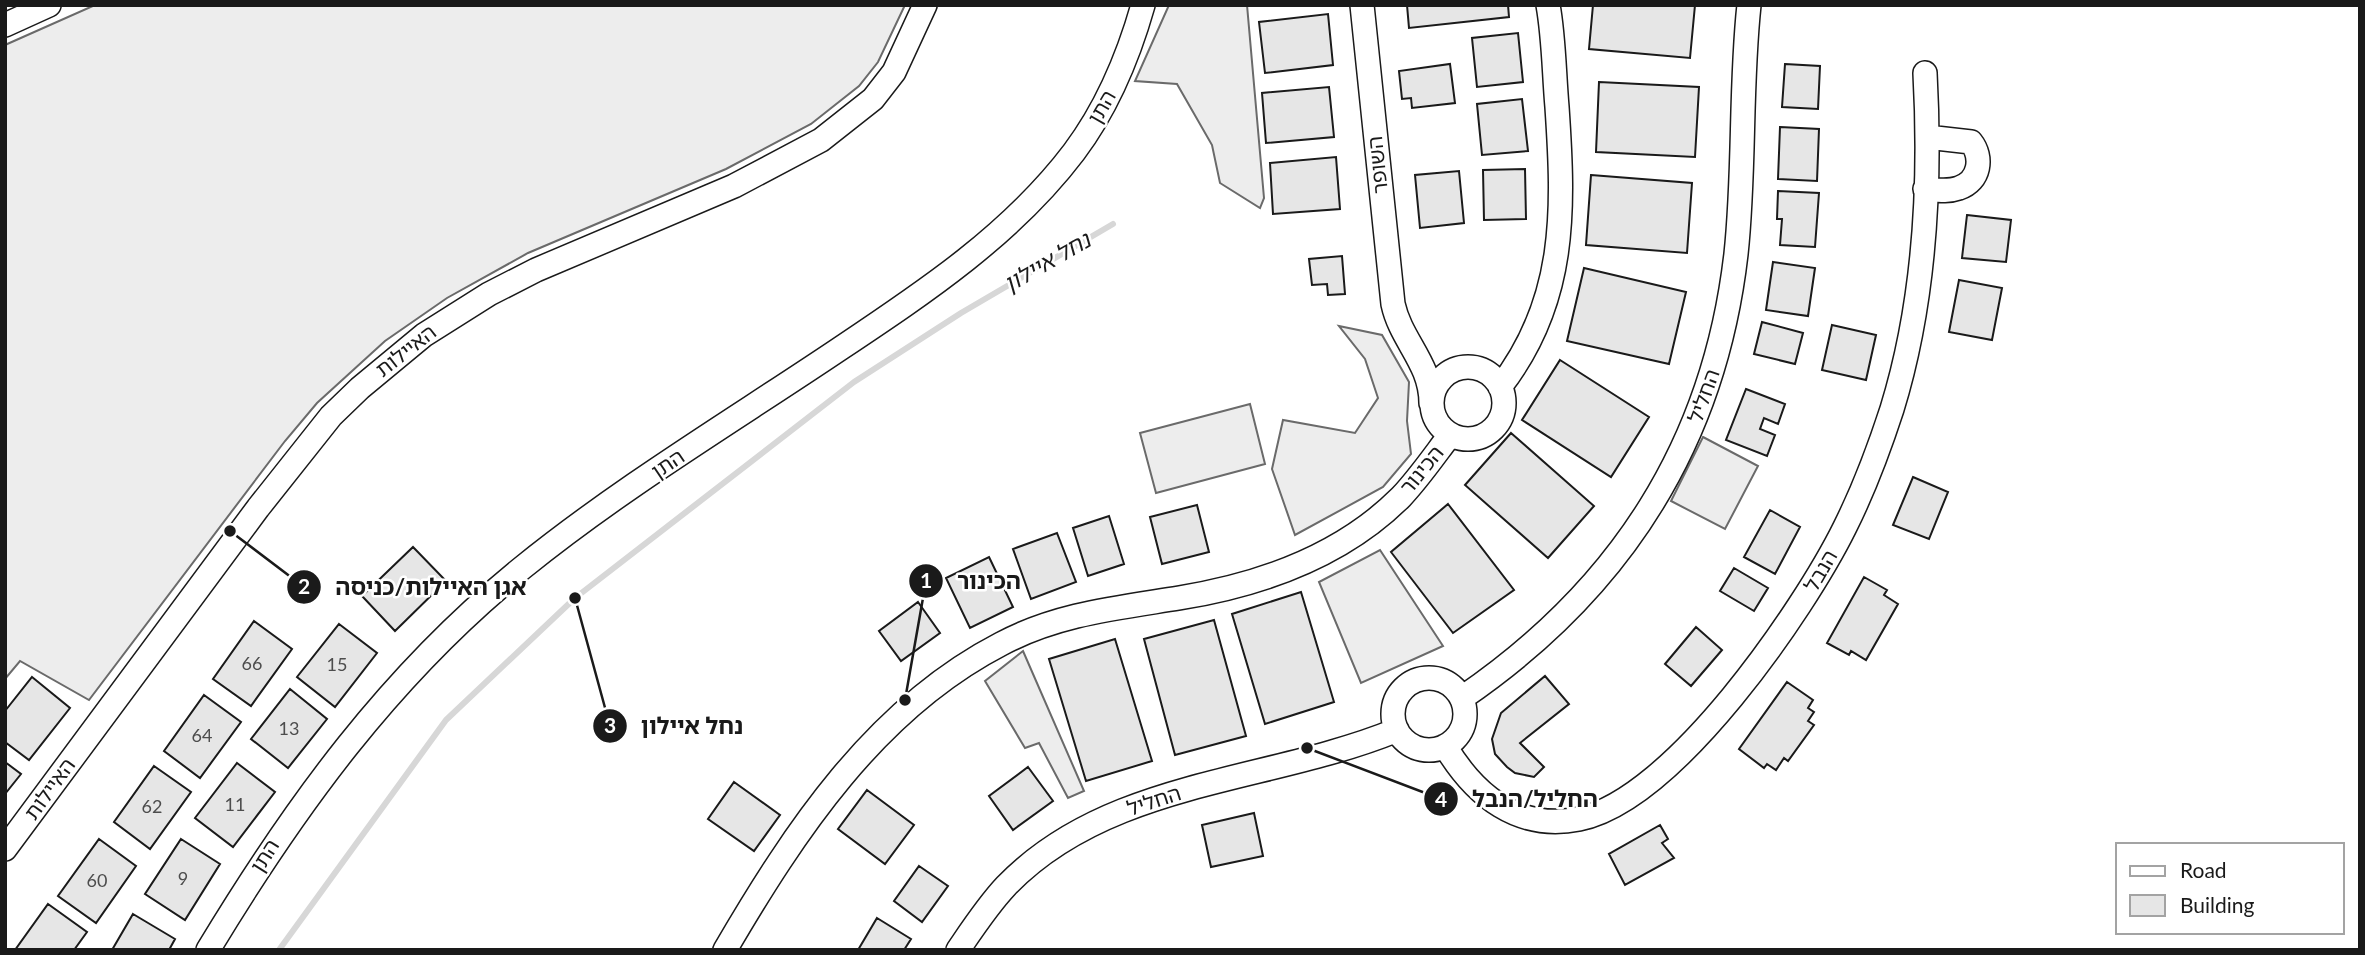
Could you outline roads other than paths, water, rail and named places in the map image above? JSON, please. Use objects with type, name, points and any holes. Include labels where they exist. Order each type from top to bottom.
[{"type":"street","points":[[5,24],[49,5]]},
{"type":"street","name":"האיילות","points":[[5,849],[275,486],[331,416],[360,388],[424,335],[489,294],[536,270],[759,174],[821,140],[873,99],[894,72],[925,5]]},
{"type":"street","name":"התן","points":[[208,950],[280,832],[338,755],[407,677],[480,605],[591,516],[903,307],[985,244],[1023,209],[1074,152],[1096,119],[1132,42],[1143,5]]},
{"type":"street","name":"השופר","points":[[1362,5],[1392,298],[1398,323],[1424,366],[1431,403]]},
{"type":"street","points":[[1500,387],[1535,333],[1550,292],[1558,248],[1562,177],[1548,5]]},
{"type":"street","name":"החליל","points":[[1462,698],[1534,644],[1615,559],[1670,477],[1700,411],[1717,360],[1736,254],[1749,5]]},
{"type":"street","name":"הנבל","points":[[1445,747],[1469,782],[1487,799],[1509,811],[1558,821],[1582,818],[1612,806],[1646,783],[1701,733],[1744,684],[1785,630],[1846,527],[1870,471],[1906,355],[1923,236],[1927,137],[1925,73]]},
{"type":"street","points":[[1925,189],[1949,191],[1962,187],[1976,172],[1979,161],[1978,151],[1970,142],[1927,137]]},
{"type":"street","points":[[1398,323],[1424,347],[1468,367],[1485,371],[1500,387],[1503,409],[1493,429],[1473,439],[1450,435],[1438,424],[1431,403],[1436,386],[1443,377],[1457,368],[1468,367]]},
{"type":"street","name":"הכינור","points":[[725,950],[785,851],[834,785],[887,730],[928,693],[967,664],[1002,643],[1081,613],[1214,592],[1275,574],[1322,554],[1384,513],[1418,477],[1450,435]]},
{"type":"street","points":[[1430,677],[1441,680],[1451,685],[1462,698],[1465,714],[1463,726],[1458,736],[1445,747],[1429,750],[1417,748],[1403,739],[1397,730],[1393,713],[1395,702],[1404,688],[1413,681],[1430,677]]},
{"type":"street","name":"החליל","points":[[958,950],[1006,886],[1041,855],[1077,831],[1122,810],[1171,794],[1339,752],[1397,730]]},
{"type":"waterway","name":"נחל איילון","points":[[279,950],[446,720],[575,598],[854,382],[961,313],[1113,224]]},
{"type":"place","name":"אגן האיילות/כניסה","points":[[230,531]]},
{"type":"place","name":"נחל איילון","points":[[575,598]]},
{"type":"place","name":"הכינור","points":[[905,700]]},
{"type":"place","name":"החליל/הנבל","points":[[1307,748]]}]
